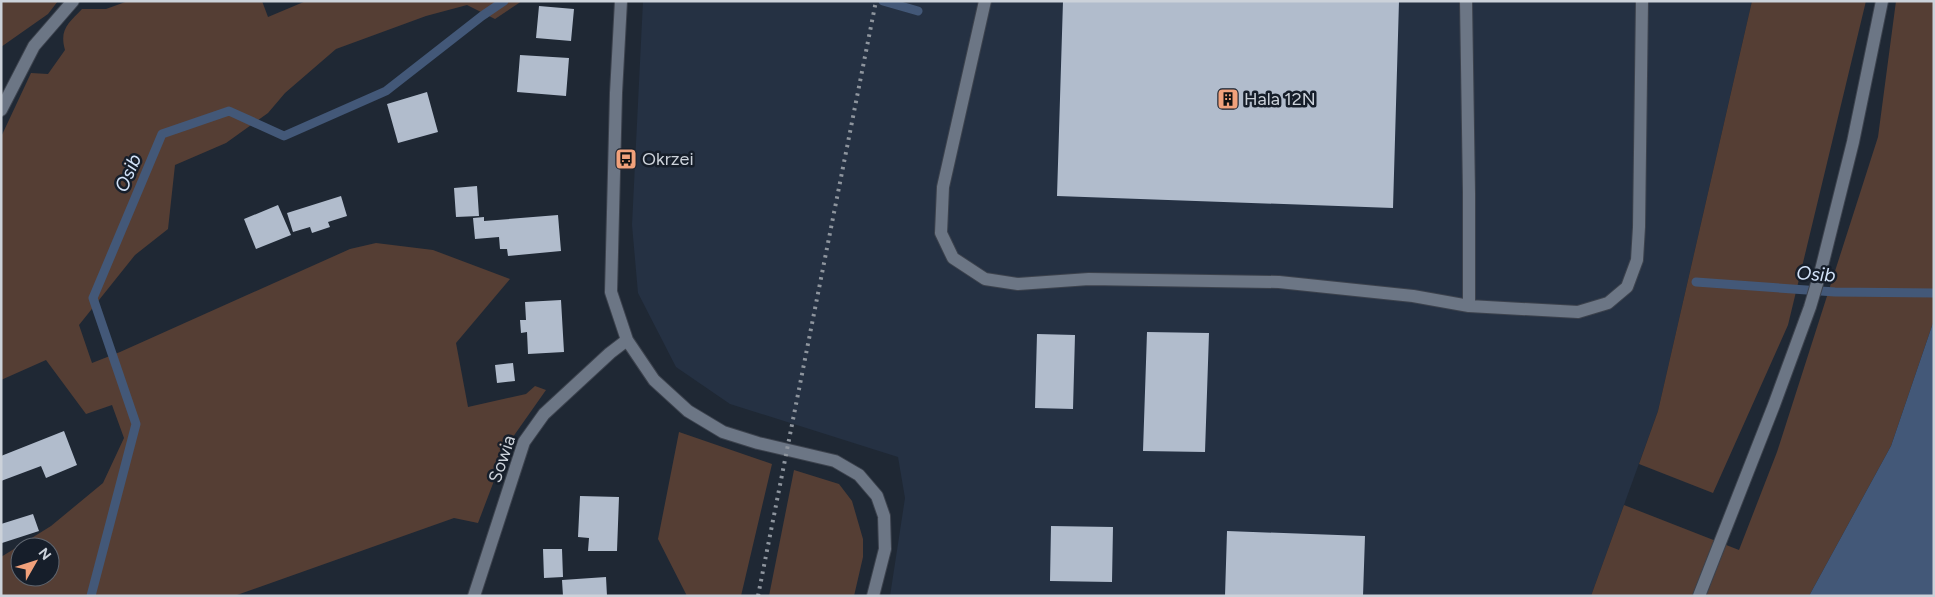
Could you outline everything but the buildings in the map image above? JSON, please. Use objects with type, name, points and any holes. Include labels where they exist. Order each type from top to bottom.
[{"type":"street","points":[[1,110],[34,46],[73,1]]},
{"type":"street","points":[[621,1],[616,93],[611,292],[627,340],[654,380],[688,411],[723,432],[758,443],[835,461],[859,475],[877,496],[884,516],[885,549],[873,596]]},
{"type":"street","points":[[985,1],[943,187],[941,233],[953,258],[985,279],[1018,284],[1089,279],[1279,282],[1414,296],[1469,306],[1578,312],[1608,303],[1626,287],[1637,260],[1642,1]]},
{"type":"street","points":[[1466,1],[1470,193],[1469,306]]},
{"type":"street","points":[[1699,596],[1774,405],[1810,307],[1853,142],[1882,1]]},
{"type":"street","name":"Sowia","points":[[474,596],[524,442],[544,414],[610,353],[627,340]]},
{"type":"shaded area","points":[[1,1],[58,1],[48,14],[1,47]]},
{"type":"shaded area","points":[[128,1],[262,1],[268,17],[306,1],[522,1],[495,19],[467,5],[426,16],[336,49],[285,93],[268,113],[226,143],[175,165],[168,229],[135,255],[79,325],[92,363],[350,249],[376,243],[433,250],[510,279],[456,343],[468,407],[526,394],[535,386],[546,390],[508,444],[478,523],[454,518],[234,596],[1,596],[1,557],[10,551],[10,587],[60,587],[60,537],[33,537],[51,526],[103,483],[124,438],[112,405],[86,414],[46,360],[1,380],[1,137],[31,73],[48,74],[65,50],[63,37],[66,27],[82,9],[106,9]]},
{"type":"shaded area","points":[[643,1],[1752,1],[1658,411],[1591,596],[890,596],[905,498],[898,457],[730,404],[676,367],[638,293],[632,225]]},
{"type":"shaded area","points":[[1752,1],[1866,1],[1788,325],[1713,493],[1639,464],[1658,411]]},
{"type":"shaded area","points":[[1896,1],[1934,1],[1934,320],[1891,446],[1809,596],[1591,596],[1624,505],[1739,550],[1777,452],[1878,137]]},
{"type":"shaded area","points":[[1934,320],[1934,596],[1809,596],[1891,446]]},
{"type":"shaded area","points":[[679,432],[772,464],[741,596],[687,596],[658,539]]},
{"type":"shaded area","points":[[794,470],[839,484],[852,501],[863,539],[863,557],[854,596],[769,596]]},
{"type":"waterway","name":"Osib","points":[[91,596],[136,424],[93,298],[162,134],[229,111],[284,136],[386,91],[504,1]]},
{"type":"waterway","name":"Osib","points":[[883,1],[918,11]]},
{"type":"waterway","name":"Osib","points":[[1696,282],[1835,292],[1934,293]]},
{"type":"railway","points":[[758,596],[876,1]]},
{"type":"place","name":"Hala 12N","points":[[1228,99]]},
{"type":"place","name":"Okrzei","points":[[626,159]]}]
